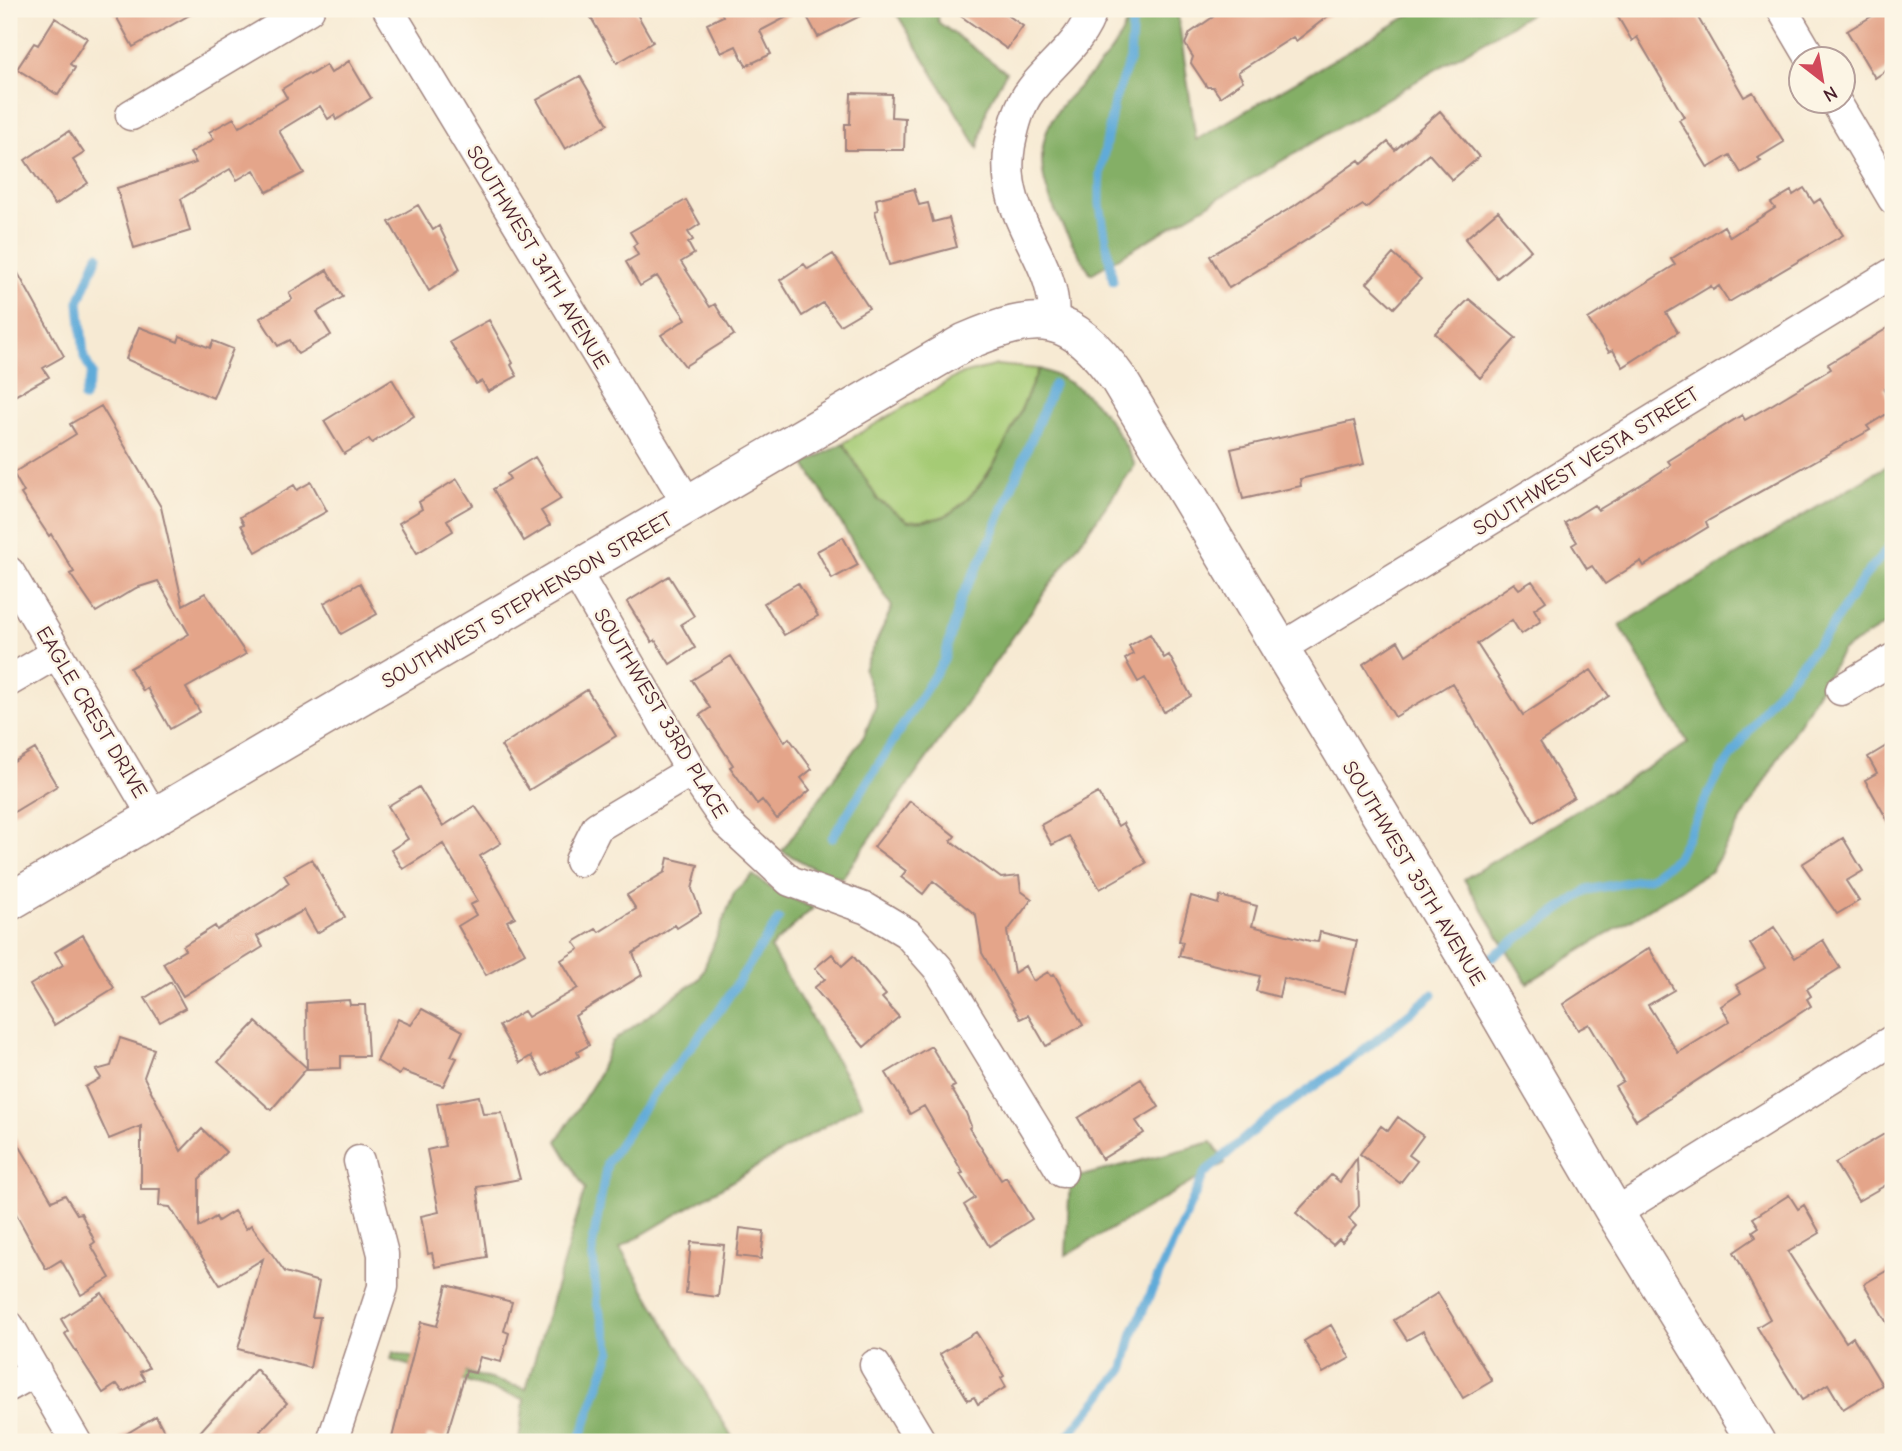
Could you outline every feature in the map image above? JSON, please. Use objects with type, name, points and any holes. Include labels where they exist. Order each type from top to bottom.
[{"type":"street","points":[[131,115],[309,9]]},
{"type":"street","name":"SOUTHWEST 34TH AVENUE","points":[[388,9],[689,506]]},
{"type":"street","points":[[1054,323],[1056,304],[1052,287],[1012,202],[1008,175],[1010,146],[1018,114],[1030,91],[1068,50],[1092,9]]},
{"type":"street","points":[[1782,9],[1804,46]]},
{"type":"street","points":[[1844,116],[1893,199]]},
{"type":"street","name":"SOUTHWEST VESTA STREET","points":[[1279,649],[1893,273]]},
{"type":"street","name":"SOUTHWEST STEPHENSON STREET","points":[[9,902],[689,506],[964,342],[1017,324],[1054,323]]},
{"type":"street","name":"SOUTHWEST 35TH AVENUE","points":[[1054,323],[1068,327],[1086,338],[1119,380],[1470,964],[1615,1213],[1756,1442]]},
{"type":"street","name":"EAGLE CREST DRIVE","points":[[9,572],[154,817]]},
{"type":"street","name":"SOUTHWEST 33RD PLACE","points":[[576,572],[691,771],[726,822],[790,881],[867,909],[907,933],[938,968],[1062,1172]]},
{"type":"street","points":[[9,681],[57,653]]},
{"type":"street","points":[[1841,690],[1893,659]]},
{"type":"street","points":[[580,861],[597,827],[691,771]]},
{"type":"street","points":[[1615,1213],[1893,1040]]},
{"type":"street","points":[[332,1442],[383,1287],[383,1254],[359,1161]]},
{"type":"street","points":[[9,1326],[76,1442]]},
{"type":"street","points":[[876,1366],[921,1442]]},
{"type":"street","points":[[9,1386],[36,1371]]},
{"type":"green space","points":[[894,9],[937,9],[938,22],[1006,72],[987,108],[978,148]]},
{"type":"green space","points":[[1132,9],[1177,9],[1196,140],[1420,9],[1538,9],[1091,274],[1066,232],[1046,188],[1042,166],[1043,144],[1051,121],[1113,48]]},
{"type":"green space","points":[[997,365],[1039,369],[1001,451],[976,489],[962,504],[945,516],[932,520],[908,521],[878,500],[843,443],[959,375]]},
{"type":"green space","points":[[1039,369],[1072,384],[1098,406],[1118,433],[1135,465],[842,878],[817,870],[782,851],[864,736],[876,705],[864,669],[892,607],[805,464],[843,443],[878,500],[908,521],[932,520],[945,516],[962,504],[990,471]]},
{"type":"green space","points":[[1893,462],[1893,620],[1842,651],[1711,871],[1527,983],[1464,879],[1688,743],[1620,625]]},
{"type":"green space","points":[[753,875],[772,889],[813,908],[770,948],[862,1104],[620,1248],[735,1442],[519,1442],[524,1399],[391,1360],[393,1352],[526,1389],[585,1189],[557,1141],[596,1080],[612,1042],[700,978],[735,891]]},
{"type":"green space","points":[[1212,1142],[1225,1163],[1066,1255],[1070,1179]]},
{"type":"building","points":[[112,9],[200,9],[133,47]]},
{"type":"building","points":[[586,9],[634,9],[653,42],[617,63]]},
{"type":"building","points":[[719,9],[802,9],[760,31],[771,54],[746,66],[736,46],[721,53],[707,24],[723,16]]},
{"type":"building","points":[[803,9],[874,9],[818,37]]},
{"type":"building","points":[[951,9],[999,9],[1023,26],[1007,49]]},
{"type":"building","points":[[1208,9],[1337,9],[1296,41],[1293,37],[1238,72],[1243,81],[1220,97],[1213,87],[1207,87],[1191,63],[1193,57],[1185,44],[1190,33],[1213,17]]},
{"type":"building","points":[[1632,9],[1693,9],[1744,97],[1753,92],[1784,142],[1758,158],[1761,161],[1741,173],[1730,155],[1708,168],[1679,120],[1684,117],[1637,37],[1632,41],[1618,17]]},
{"type":"building","points":[[1884,9],[1893,9],[1893,66],[1875,78],[1847,31]]},
{"type":"building","points":[[55,18],[87,38],[70,64],[75,68],[58,95],[17,69],[34,43],[38,45]]},
{"type":"building","points":[[349,61],[371,98],[336,120],[334,115],[328,119],[320,106],[279,131],[304,173],[267,192],[254,170],[237,180],[230,169],[181,199],[190,231],[134,248],[117,188],[196,163],[190,153],[214,139],[209,132],[234,118],[239,127],[287,98],[282,89],[308,73],[310,75],[326,65],[331,73]]},
{"type":"building","points":[[580,76],[608,124],[565,149],[537,100]]},
{"type":"building","points":[[851,93],[892,94],[891,117],[905,118],[904,150],[845,150],[845,124],[850,124]]},
{"type":"building","points":[[1440,111],[1479,157],[1452,180],[1429,154],[1366,208],[1363,205],[1229,288],[1210,256],[1294,206],[1359,160],[1362,164],[1388,142],[1395,150]]},
{"type":"building","points":[[69,131],[84,153],[73,160],[88,183],[55,205],[25,160]]},
{"type":"building","points":[[1804,188],[1814,203],[1820,199],[1843,235],[1729,302],[1719,286],[1713,290],[1711,286],[1666,313],[1678,332],[1623,367],[1613,350],[1609,352],[1588,319],[1675,265],[1671,259],[1724,226],[1730,237],[1775,208],[1771,203],[1791,191],[1793,195]]},
{"type":"building","points":[[914,189],[919,205],[928,203],[933,222],[949,218],[957,247],[889,265],[875,211],[878,210],[876,199]]},
{"type":"building","points":[[686,200],[700,224],[688,232],[693,240],[688,243],[694,254],[681,262],[710,307],[715,304],[734,335],[685,366],[661,335],[686,319],[657,276],[640,286],[626,262],[638,255],[633,246],[637,243],[630,232]]},
{"type":"building","points":[[418,205],[433,230],[439,226],[460,269],[429,291],[389,222]]},
{"type":"building","points":[[1498,211],[1531,250],[1497,278],[1465,239]]},
{"type":"building","points":[[833,254],[869,308],[840,325],[823,303],[802,316],[780,280],[804,264],[808,269]]},
{"type":"building","points":[[1393,254],[1421,279],[1394,308],[1367,283]]},
{"type":"building","points":[[9,257],[64,356],[43,368],[49,377],[9,399]]},
{"type":"building","points":[[327,270],[343,297],[317,312],[331,335],[298,354],[290,340],[278,346],[260,318],[292,299],[289,293]]},
{"type":"building","points":[[1469,299],[1516,338],[1480,378],[1435,333]]},
{"type":"building","points":[[489,320],[513,363],[511,365],[517,376],[488,392],[482,381],[476,384],[450,342]]},
{"type":"building","points":[[1893,325],[1893,384],[1884,389],[1893,410],[1867,426],[1870,430],[1706,522],[1708,527],[1644,566],[1641,561],[1605,584],[1592,566],[1587,569],[1572,545],[1577,542],[1565,523],[1594,505],[1598,510],[1645,482],[1671,465],[1668,461],[1742,415],[1745,420],[1831,369],[1828,364]]},
{"type":"building","points":[[139,327],[178,342],[180,336],[210,348],[213,341],[233,349],[213,398],[126,359]]},
{"type":"building","points":[[392,379],[414,416],[372,443],[369,439],[344,454],[324,421]]},
{"type":"building","points":[[101,406],[161,507],[183,605],[205,593],[246,654],[186,688],[200,712],[170,729],[147,688],[143,691],[130,668],[189,634],[158,581],[136,588],[96,612],[70,574],[74,572],[51,534],[49,536],[21,494],[24,492],[13,473],[76,434],[70,424]]},
{"type":"building","points":[[1354,421],[1364,464],[1300,479],[1301,486],[1243,499],[1231,449]]},
{"type":"building","points":[[535,457],[561,499],[541,511],[550,525],[524,541],[493,489],[510,479],[507,474]]},
{"type":"building","points":[[457,479],[473,505],[447,520],[453,531],[417,553],[399,523],[422,509],[419,502]]},
{"type":"building","points":[[311,482],[327,511],[256,552],[241,525],[244,524],[240,517],[294,485],[297,490]]},
{"type":"building","points":[[843,537],[858,565],[832,579],[817,551]]},
{"type":"building","points":[[669,576],[694,616],[681,624],[695,648],[670,664],[655,640],[652,642],[627,602]]},
{"type":"building","points":[[1532,581],[1546,601],[1534,609],[1541,621],[1521,634],[1512,620],[1477,644],[1523,715],[1591,670],[1609,696],[1540,742],[1574,797],[1534,822],[1452,683],[1395,717],[1363,664],[1398,641],[1406,655],[1514,583],[1519,589]]},
{"type":"building","points":[[360,583],[377,614],[341,634],[324,603]]},
{"type":"building","points":[[798,583],[818,616],[784,635],[764,603]]},
{"type":"building","points":[[1150,634],[1164,658],[1169,655],[1191,696],[1164,712],[1145,678],[1138,682],[1125,659],[1133,654],[1129,646]]},
{"type":"building","points":[[731,656],[785,742],[789,738],[812,769],[801,778],[810,790],[777,819],[762,800],[757,804],[730,767],[733,765],[700,715],[710,708],[692,680]]},
{"type":"building","points":[[587,690],[616,736],[529,790],[501,746]]},
{"type":"building","points":[[1893,742],[1893,830],[1865,780],[1877,773],[1868,757]]},
{"type":"building","points":[[35,749],[57,786],[9,815],[9,765]]},
{"type":"building","points":[[419,787],[443,826],[475,806],[501,843],[480,856],[515,917],[507,921],[525,953],[486,975],[458,926],[476,915],[470,905],[478,901],[443,844],[403,869],[391,850],[408,839],[388,806]]},
{"type":"building","points":[[1098,793],[1118,826],[1123,823],[1146,863],[1100,889],[1069,836],[1052,845],[1041,825]]},
{"type":"building","points":[[910,801],[955,836],[951,841],[1001,878],[1019,876],[1021,891],[1032,899],[1007,932],[1014,973],[1025,966],[1033,981],[1048,972],[1051,976],[1054,974],[1083,1025],[1046,1046],[1028,1015],[1020,1019],[982,953],[976,915],[933,881],[923,894],[901,877],[906,871],[874,847]]},
{"type":"building","points":[[1843,838],[1863,871],[1846,881],[1859,901],[1837,914],[1802,864]]},
{"type":"building","points":[[668,858],[698,865],[692,889],[701,913],[677,928],[675,925],[633,953],[642,975],[575,1016],[589,1045],[577,1052],[579,1056],[543,1076],[531,1056],[520,1063],[499,1026],[524,1011],[528,1017],[578,988],[561,960],[579,949],[574,942],[596,929],[599,932],[636,909],[627,895],[665,872]]},
{"type":"building","points":[[312,859],[345,917],[317,933],[304,910],[257,936],[263,947],[183,996],[163,963],[185,950],[183,946],[215,926],[217,930],[276,893],[289,883],[284,875]]},
{"type":"building","points":[[1191,896],[1218,904],[1220,896],[1257,906],[1252,926],[1310,941],[1318,942],[1320,932],[1357,941],[1345,993],[1283,978],[1279,997],[1256,991],[1260,976],[1179,956],[1183,942],[1179,941]]},
{"type":"building","points":[[1774,927],[1795,958],[1823,940],[1840,968],[1807,989],[1811,996],[1807,999],[1811,1006],[1636,1120],[1615,1086],[1623,1081],[1589,1024],[1578,1030],[1563,1004],[1649,948],[1674,990],[1648,1005],[1678,1053],[1730,1021],[1721,1006],[1741,993],[1736,985],[1765,968],[1750,944]]},
{"type":"building","points":[[83,935],[114,988],[54,1025],[30,985],[63,965],[55,952]]},
{"type":"building","points":[[832,954],[842,966],[853,956],[886,995],[882,998],[899,1017],[864,1047],[814,988],[825,979],[815,968]]},
{"type":"building","points":[[171,982],[185,1008],[160,1022],[145,998]]},
{"type":"building","points":[[349,1000],[350,1005],[365,1005],[368,1056],[341,1056],[341,1068],[307,1069],[306,1003]]},
{"type":"building","points":[[422,1009],[463,1031],[451,1056],[457,1058],[443,1086],[402,1071],[399,1075],[377,1061],[398,1019],[411,1025]]},
{"type":"building","points":[[256,1022],[307,1068],[271,1110],[218,1062]]},
{"type":"building","points":[[120,1038],[154,1049],[144,1077],[181,1151],[202,1129],[226,1152],[199,1179],[199,1227],[216,1217],[218,1221],[234,1211],[246,1229],[251,1225],[285,1272],[319,1282],[312,1317],[320,1317],[310,1368],[238,1349],[263,1259],[220,1285],[170,1207],[159,1206],[160,1189],[141,1189],[141,1126],[109,1139],[85,1087],[101,1078],[96,1070],[111,1066]]},
{"type":"building","points":[[931,1046],[955,1086],[951,1088],[966,1113],[971,1126],[969,1128],[1001,1180],[1006,1177],[1032,1219],[989,1246],[964,1205],[975,1198],[924,1106],[910,1114],[886,1073]]},
{"type":"building","points":[[1141,1079],[1159,1107],[1136,1121],[1144,1133],[1102,1159],[1078,1118]]},
{"type":"building","points":[[479,1096],[483,1114],[502,1113],[520,1179],[477,1187],[487,1257],[435,1267],[432,1253],[428,1254],[421,1216],[439,1212],[427,1150],[445,1146],[437,1104]]},
{"type":"building","points":[[1398,1117],[1423,1136],[1409,1155],[1417,1161],[1400,1183],[1360,1154],[1381,1126],[1388,1131]]},
{"type":"building","points":[[9,1128],[52,1201],[65,1195],[77,1214],[81,1213],[95,1242],[91,1245],[110,1278],[81,1295],[61,1260],[46,1269],[9,1201]]},
{"type":"building","points":[[1893,1129],[1893,1181],[1858,1201],[1835,1163]]},
{"type":"building","points":[[1357,1158],[1359,1206],[1349,1219],[1356,1226],[1342,1242],[1339,1239],[1333,1245],[1296,1213],[1331,1175],[1340,1182]]},
{"type":"building","points":[[1789,1195],[1798,1209],[1804,1205],[1820,1233],[1788,1252],[1846,1342],[1853,1337],[1882,1385],[1843,1409],[1828,1384],[1802,1400],[1757,1327],[1770,1319],[1734,1252],[1756,1237],[1753,1231],[1759,1227],[1753,1218]]},
{"type":"building","points":[[740,1228],[764,1231],[761,1259],[737,1256]]},
{"type":"building","points":[[691,1242],[724,1245],[718,1297],[686,1293]]},
{"type":"building","points":[[1893,1267],[1893,1333],[1864,1284]]},
{"type":"building","points":[[447,1285],[512,1302],[504,1331],[509,1333],[501,1362],[480,1357],[475,1373],[466,1371],[445,1440],[427,1435],[425,1442],[391,1442],[421,1322],[437,1326]]},
{"type":"building","points":[[102,1293],[149,1368],[140,1372],[145,1380],[123,1392],[117,1384],[103,1393],[65,1334],[68,1331],[61,1319]]},
{"type":"building","points":[[1438,1293],[1492,1381],[1463,1398],[1423,1331],[1407,1340],[1394,1320]]},
{"type":"building","points":[[1331,1325],[1350,1358],[1323,1373],[1304,1341]]},
{"type":"building","points":[[976,1332],[1004,1376],[1001,1378],[1006,1387],[978,1404],[974,1397],[968,1400],[940,1354]]},
{"type":"building","points":[[256,1369],[287,1403],[260,1431],[270,1442],[191,1442]]},
{"type":"building","points":[[156,1416],[170,1442],[113,1442]]},
{"type":"waterway","points":[[1113,281],[1100,205],[1100,174],[1114,102],[1130,59],[1133,13]]},
{"type":"waterway","points":[[84,398],[92,373],[84,357],[79,302],[98,255]]},
{"type":"waterway","points":[[832,838],[944,660],[961,598],[986,550],[1054,384]]},
{"type":"waterway","points":[[1490,958],[1588,890],[1649,878],[1677,857],[1717,777],[1768,703],[1828,632],[1864,577],[1893,543]]},
{"type":"waterway","points":[[579,1442],[611,1350],[597,1303],[592,1248],[607,1163],[651,1097],[719,1011],[779,919]]},
{"type":"waterway","points":[[1063,1442],[1124,1368],[1133,1333],[1204,1174],[1262,1123],[1353,1059],[1433,994]]}]
